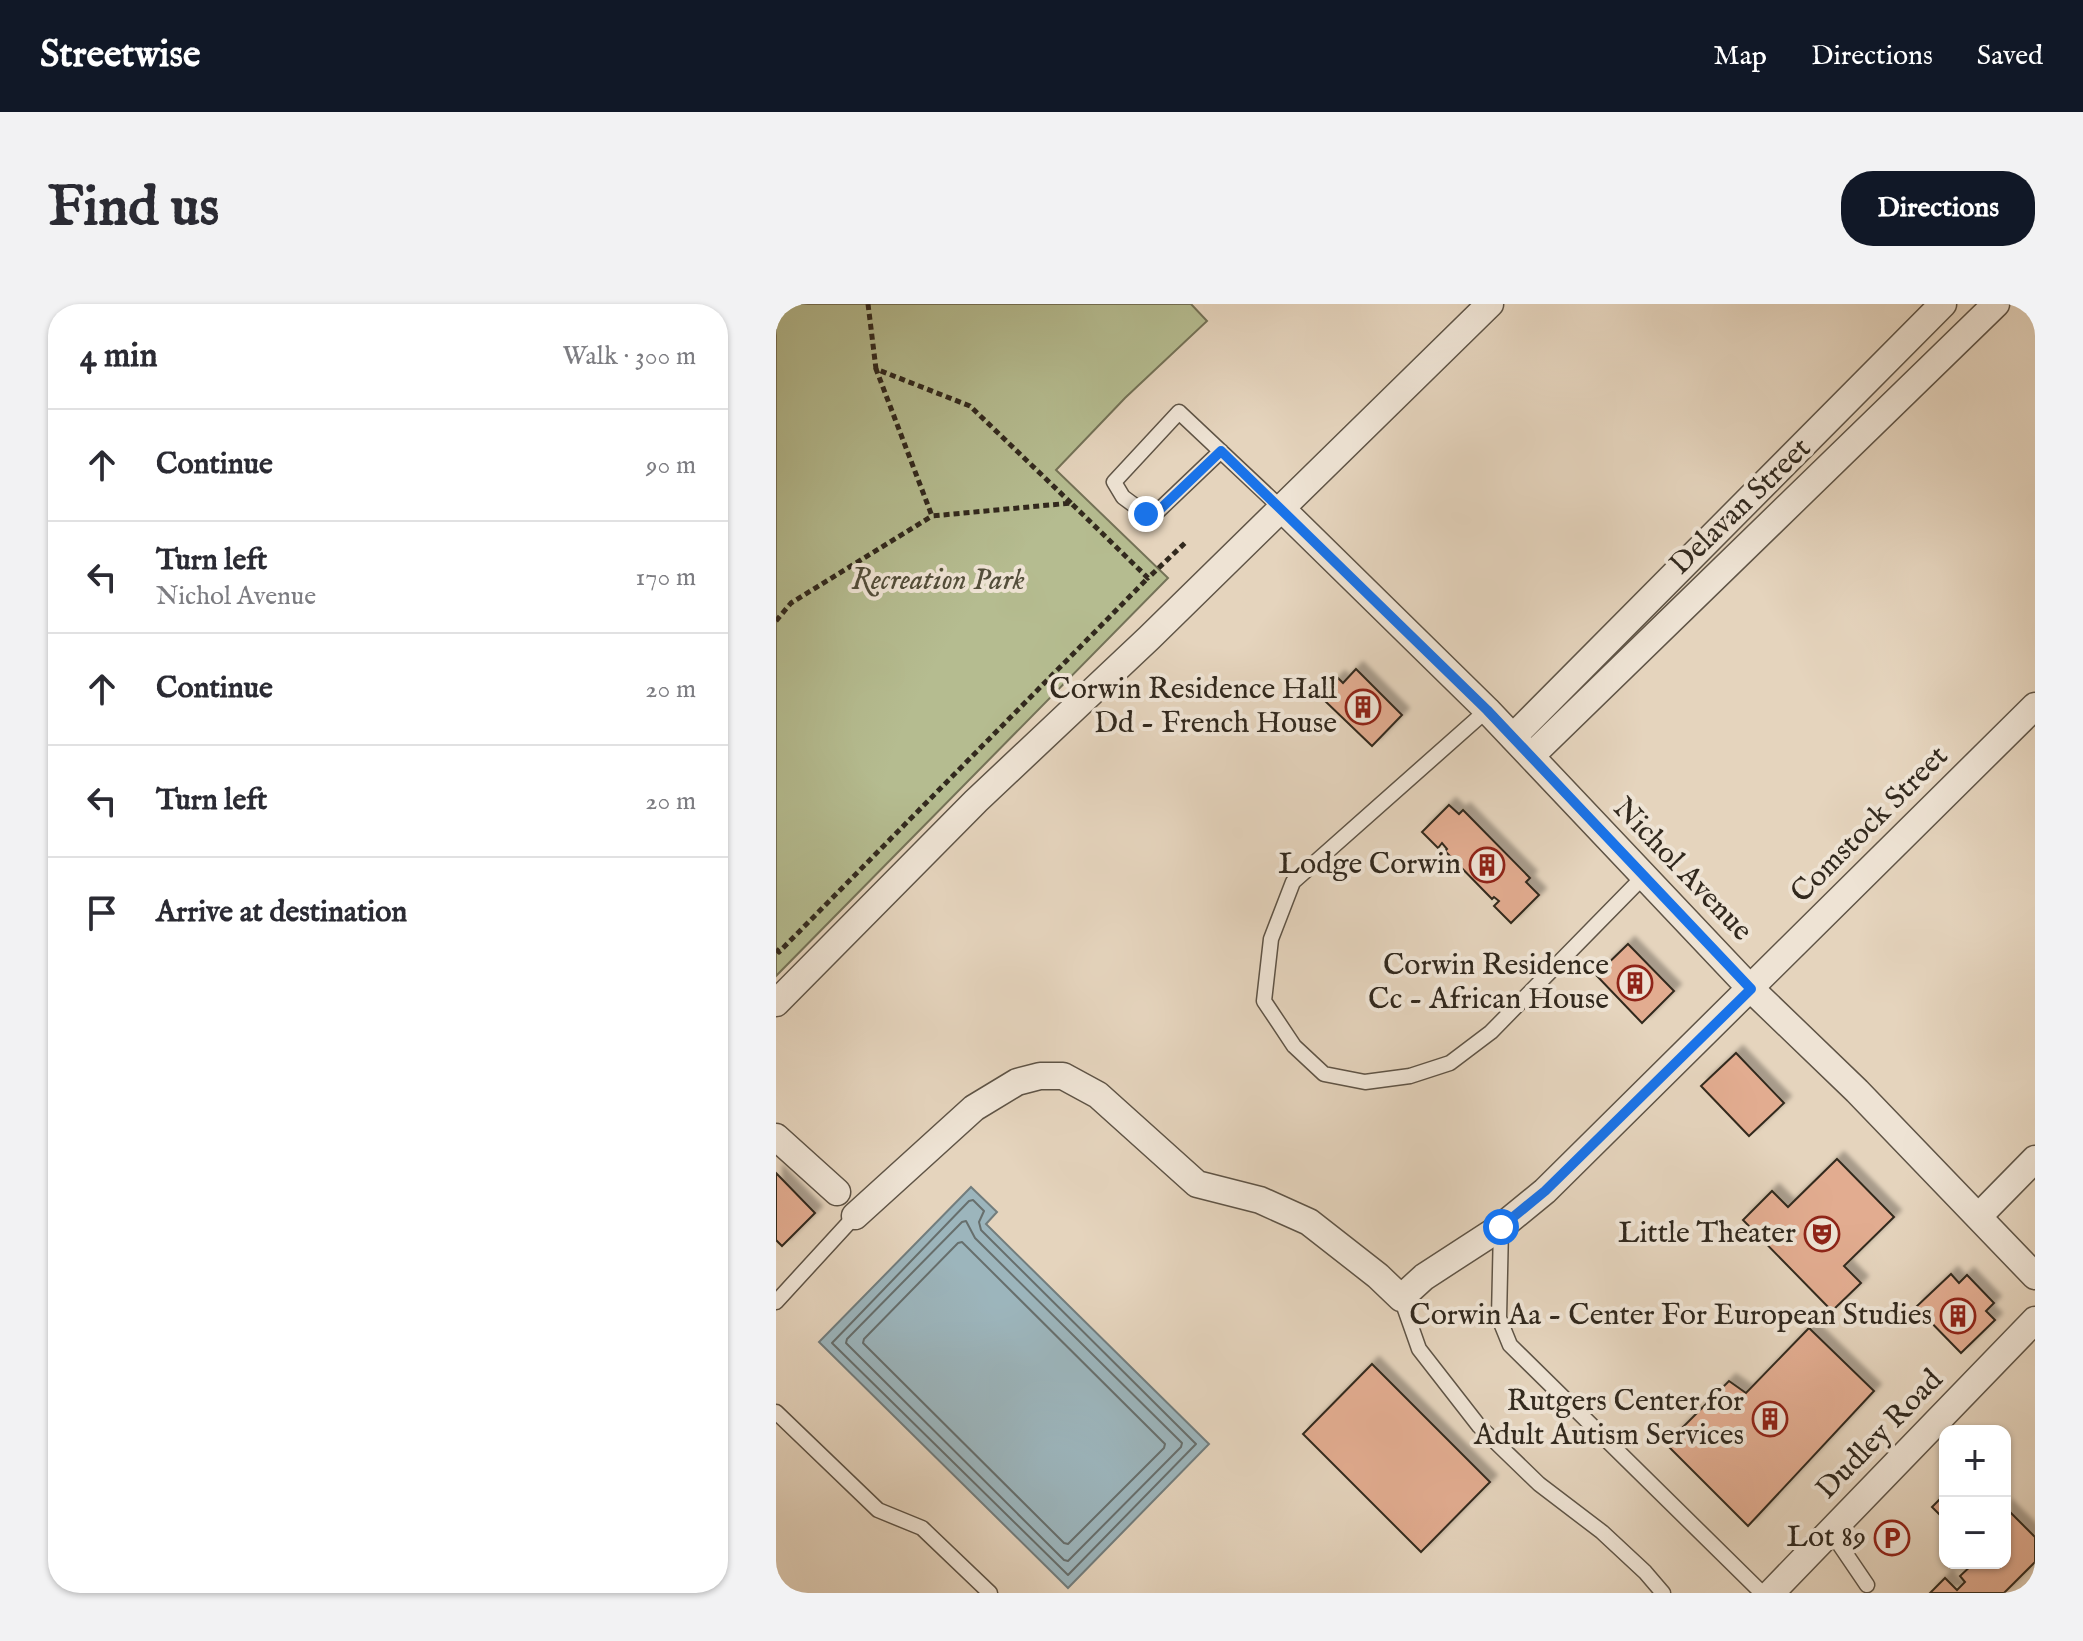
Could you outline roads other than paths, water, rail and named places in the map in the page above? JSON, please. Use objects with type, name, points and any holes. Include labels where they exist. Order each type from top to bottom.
[{"type":"street","points":[[776,1003],[976,801],[1149,638],[1490,304]]},
{"type":"street","name":"Delavan Street","points":[[1522,746],[1943,304]]},
{"type":"street","name":"Delavan Street","points":[[1522,746],[1996,304]]},
{"type":"street","name":"Nichol Avenue","points":[[1281,508],[1487,710],[1751,989],[1857,1091],[2035,1276]]},
{"type":"street","name":"Comstock Street","points":[[1401,1298],[1424,1277],[1501,1227],[1545,1191],[2035,706]]},
{"type":"street","points":[[855,1216],[974,1108],[1017,1082],[1040,1076],[1063,1076],[1098,1095],[1197,1184],[1260,1200],[1309,1222],[1401,1298]]},
{"type":"street","points":[[777,1138],[837,1192]]},
{"type":"street","points":[[1979,1216],[2035,1159]]},
{"type":"street","name":"Dudley Road","points":[[1771,1593],[2035,1320]]},
{"type":"lane","points":[[1221,451],[1156,513],[1146,514],[1123,497],[1114,482],[1179,412],[1221,451],[1281,508]]},
{"type":"lane","points":[[1487,710],[1293,882],[1271,939],[1264,1001],[1294,1046],[1324,1074],[1365,1082],[1410,1076],[1450,1063],[1491,1032],[1643,877]]},
{"type":"lane","points":[[776,1302],[855,1216]]},
{"type":"lane","points":[[1501,1227],[1499,1318],[1510,1345],[1762,1593]]},
{"type":"lane","points":[[1401,1298],[1419,1349],[1479,1426],[1539,1484],[1602,1532],[1663,1593]]},
{"type":"lane","points":[[776,1412],[878,1510],[922,1528],[990,1593]]},
{"type":"lane","points":[[1831,1532],[1867,1585]]},
{"type":"water","points":[[971,1187],[997,1212],[986,1224],[1209,1444],[1068,1588],[819,1342]]},
{"type":"place","name":"Corwin Residence Hall Dd - French House","points":[[1363,707]]},
{"type":"place","name":"Lodge Corwin","points":[[1487,865]]},
{"type":"place","name":"Corwin Residence Cc - African House","points":[[1635,983]]},
{"type":"place","name":"Little Theater","points":[[1822,1234]]},
{"type":"place","name":"Corwin Aa - Center For European Studies","points":[[1958,1316]]},
{"type":"place","name":"Rutgers Center for Adult Autism Services","points":[[1770,1419]]},
{"type":"place","name":"Lot 89","points":[[1892,1538]]},
{"type":"park label","name":"Recreation Park","points":[[938,581]]}]
